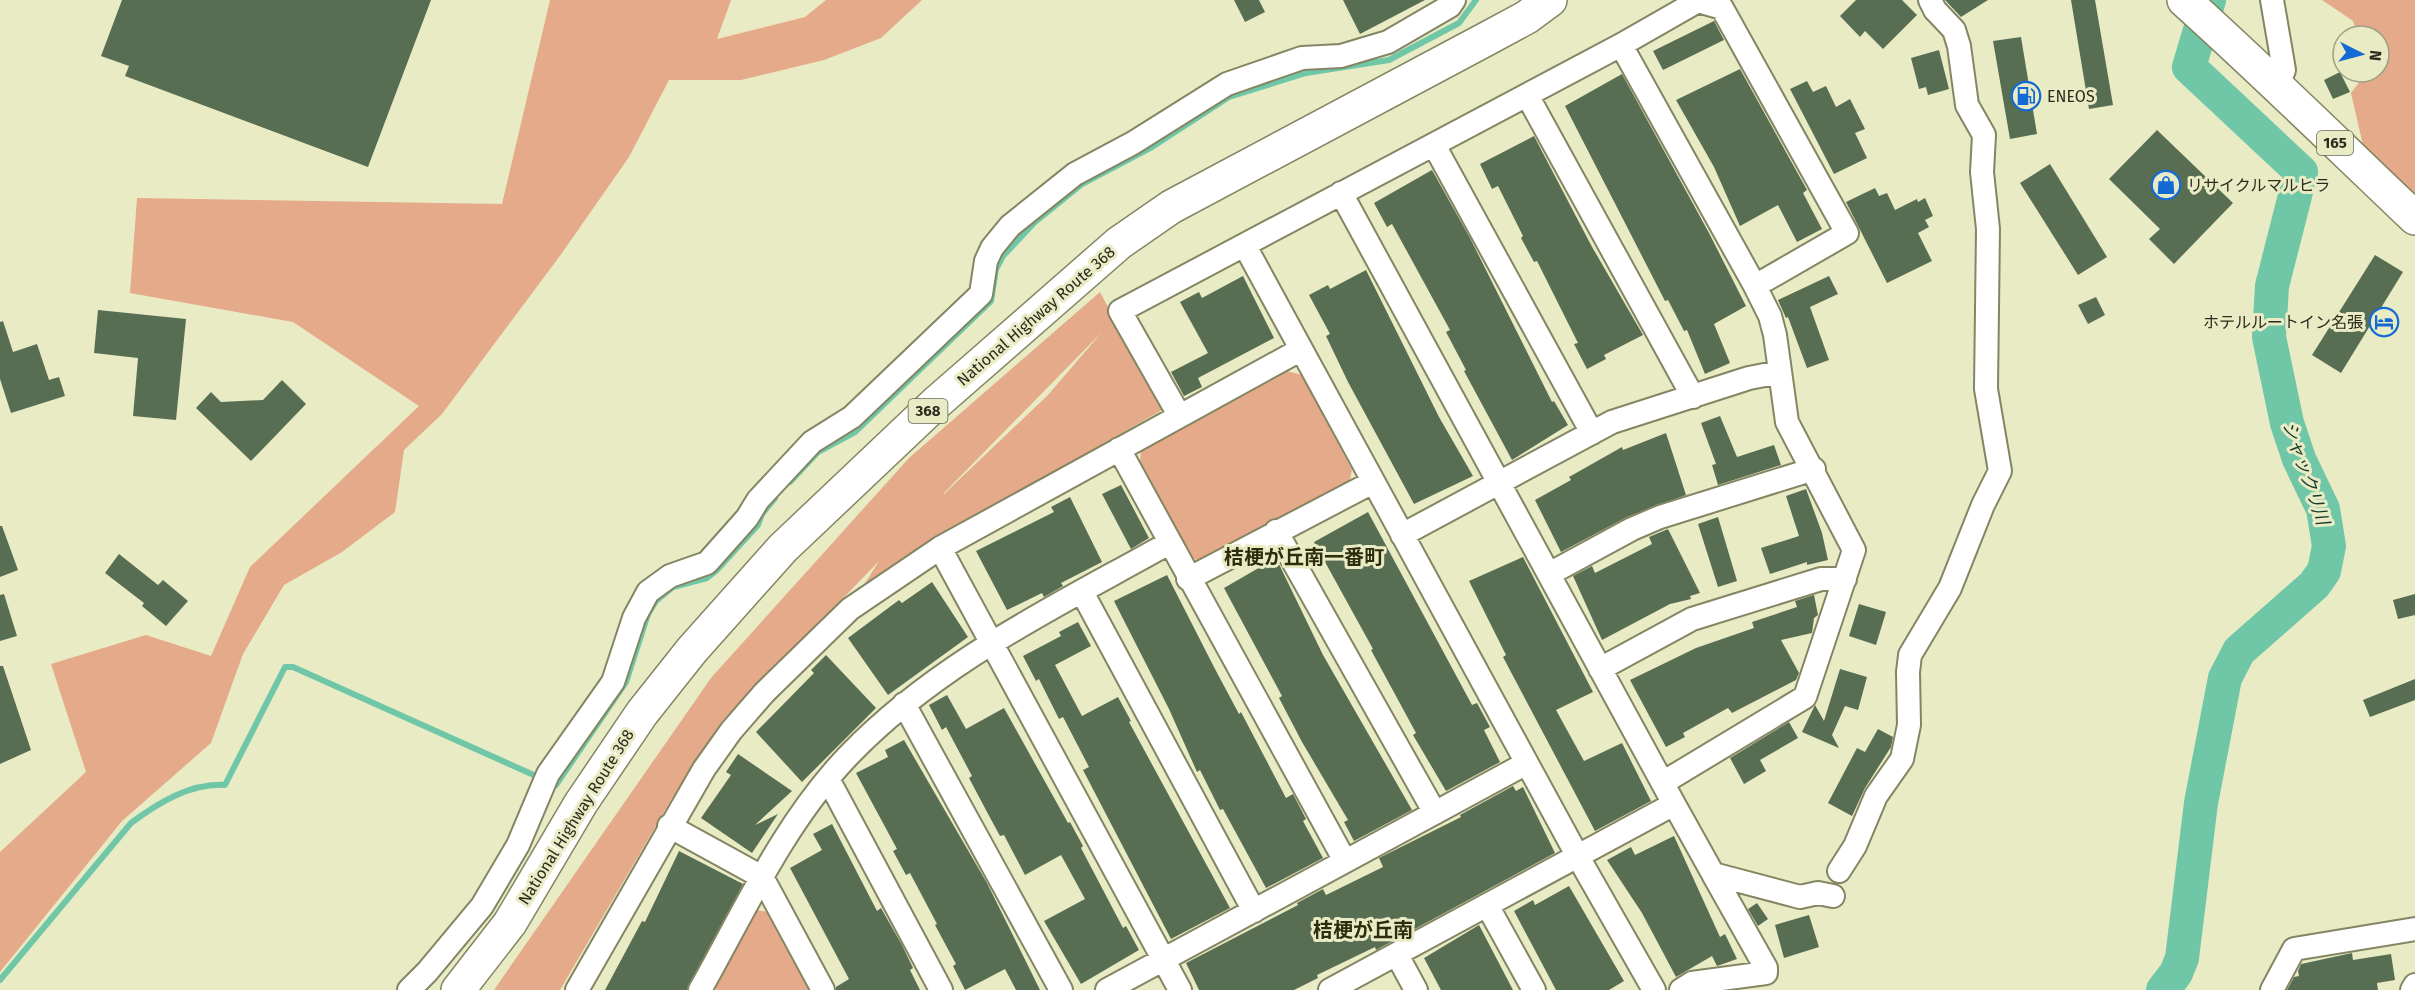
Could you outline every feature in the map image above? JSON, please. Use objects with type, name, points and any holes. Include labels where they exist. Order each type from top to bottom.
[{"type":"highway","name":"National Highway Route 368","points":[[458,990],[510,923],[581,803],[642,713],[692,650],[783,548],[936,403],[1092,266],[1171,207],[1490,38],[1550,0]]},
{"type":"highway","name":"165","points":[[2184,0],[2415,218]]},
{"type":"street","points":[[409,990],[482,906],[518,845],[544,782],[613,682],[634,618],[648,592],[670,576],[707,563],[747,518],[758,500],[812,442],[852,417],[981,294],[986,261],[992,248],[1010,226],[1075,174],[1133,143],[1227,84],[1302,58],[1341,56],[1388,42],[1450,6],[1454,0]]},
{"type":"street","points":[[1839,871],[1854,846],[1876,796],[1885,782],[1894,775],[1902,759],[1909,725],[1910,656],[1950,588],[1983,505],[2000,471],[1986,388],[1988,229],[1982,172],[1984,135],[1967,105],[1959,46],[1954,30],[1935,10],[1930,0]]},
{"type":"street","points":[[2267,76],[2284,70],[2272,0]]},
{"type":"street","points":[[1179,415],[1120,311],[1621,45],[1698,1],[1722,8],[1847,233],[1755,286]]},
{"type":"street","points":[[1621,45],[1755,286],[1775,335],[1787,422],[1814,469],[1854,550],[1804,697],[1664,782]]},
{"type":"street","points":[[1527,95],[1693,397]]},
{"type":"street","points":[[1434,145],[1592,432]]},
{"type":"street","points":[[1341,194],[1766,968],[1766,973],[1692,983],[1681,990]]},
{"type":"street","points":[[1245,246],[1653,990]]},
{"type":"street","points":[[577,990],[669,826],[704,769],[764,693],[850,609],[940,548],[1300,350]]},
{"type":"street","points":[[1402,535],[1592,432],[1635,413],[1749,378],[1780,372]]},
{"type":"street","points":[[1119,449],[1188,579],[1345,861]]},
{"type":"street","points":[[1549,574],[1632,529],[1660,517],[1814,469]]},
{"type":"street","points":[[1188,579],[1373,482]]},
{"type":"street","points":[[1276,531],[1435,813]]},
{"type":"street","points":[[702,989],[762,877],[795,824],[848,756],[904,704],[991,643],[1169,543]]},
{"type":"street","points":[[940,548],[1180,990]]},
{"type":"street","points":[[1600,669],[1692,619],[1821,579],[1845,579]]},
{"type":"street","points":[[1082,592],[1254,911]]},
{"type":"street","points":[[904,704],[1061,990]]},
{"type":"street","points":[[1107,990],[1527,763]]},
{"type":"street","points":[[828,779],[941,990]]},
{"type":"street","points":[[1330,990],[1674,804]]},
{"type":"street","points":[[669,826],[762,877],[823,990]]},
{"type":"street","points":[[1713,874],[1800,897],[1818,893],[1833,896]]},
{"type":"street","points":[[1486,905],[1534,990]]},
{"type":"street","points":[[2272,990],[2294,949],[2415,929]]},
{"type":"street","points":[[1397,955],[1416,990]]},
{"type":"street","points":[[2412,990],[2415,985]]},
{"type":"shaded area","points":[[550,0],[731,0],[717,39],[805,17],[826,0],[922,0],[881,38],[824,60],[741,80],[669,80],[629,157],[562,253],[442,414],[404,450],[395,512],[342,552],[284,585],[243,654],[211,743],[122,821],[0,972],[0,852],[86,772],[51,664],[146,635],[211,656],[250,567],[419,406],[293,322],[130,293],[137,198],[502,204]]},
{"type":"shaded area","points":[[2322,0],[2415,0],[2415,200],[2366,158],[2351,93],[2358,84],[2391,84],[2391,24],[2354,24]]},
{"type":"shaded area","points":[[1100,292],[1162,410],[950,532],[862,588],[879,561],[722,724],[671,800],[560,990],[494,990],[711,678],[909,458]],"holes":[[[1102,332],[1048,395],[944,494]]]},
{"type":"shaded area","points":[[1287,371],[1302,375],[1352,470],[1349,484],[1202,562],[1187,556],[1139,469],[1141,451]]},
{"type":"shaded area","points":[[755,910],[770,912],[813,990],[716,990],[716,981]]},
{"type":"building","points":[[122,0],[431,0],[368,167],[125,76],[129,66],[101,56]]},
{"type":"building","points":[[1234,0],[1259,0],[1265,12],[1245,22]]},
{"type":"building","points":[[1343,0],[1425,0],[1360,34]]},
{"type":"building","points":[[1856,0],[1902,0],[1917,15],[1883,49],[1865,31],[1860,37],[1840,16]]},
{"type":"building","points":[[1945,0],[1988,0],[1961,17]]},
{"type":"building","points":[[2071,0],[2095,0],[2113,105],[2089,109]]},
{"type":"building","points":[[1714,21],[1724,40],[1663,70],[1653,51]]},
{"type":"building","points":[[2021,37],[2037,134],[2010,139],[1993,41]]},
{"type":"building","points":[[1939,50],[1949,89],[1928,95],[1926,87],[1919,89],[1911,58]]},
{"type":"building","points":[[1740,69],[1807,190],[1803,193],[1822,229],[1797,242],[1778,205],[1740,226],[1714,167],[1676,100]]},
{"type":"building","points":[[1622,74],[1746,306],[1714,324],[1730,363],[1705,374],[1687,330],[1684,331],[1668,300],[1665,301],[1565,106]]},
{"type":"building","points":[[2331,76],[2331,84],[2346,84],[2350,92],[2333,99],[2324,80]]},
{"type":"building","points":[[1807,81],[1813,92],[1826,86],[1836,107],[1850,99],[1865,129],[1855,133],[1867,158],[1834,174],[1790,89]]},
{"type":"building","points":[[2157,130],[2233,203],[2174,264],[2149,239],[2160,229],[2109,179]]},
{"type":"building","points":[[1534,136],[1591,245],[1643,335],[1604,355],[1606,359],[1587,369],[1574,344],[1578,343],[1537,261],[1534,262],[1521,238],[1523,236],[1498,186],[1492,189],[1480,164]]},
{"type":"building","points":[[2050,164],[2107,257],[2078,275],[2020,183]]},
{"type":"building","points":[[1432,170],[1470,238],[1552,402],[1554,401],[1568,425],[1512,460],[1464,371],[1466,370],[1446,332],[1450,330],[1392,224],[1387,227],[1374,203]]},
{"type":"building","points":[[1875,188],[1879,196],[1887,193],[1895,210],[1917,199],[1918,202],[1925,198],[1933,216],[1925,220],[1929,227],[1918,233],[1932,261],[1887,283],[1846,202]]},
{"type":"building","points":[[2375,255],[2403,272],[2341,373],[2312,355]]},
{"type":"building","points":[[1366,270],[1439,417],[1473,476],[1414,504],[1348,382],[1326,336],[1330,334],[1309,295],[1328,285],[1330,289]]},
{"type":"building","points":[[1243,276],[1274,338],[1198,378],[1202,387],[1184,396],[1171,372],[1208,353],[1180,302],[1199,292],[1202,298]]},
{"type":"building","points":[[1829,276],[1838,294],[1810,307],[1829,360],[1807,368],[1788,317],[1786,318],[1778,300]]},
{"type":"building","points":[[2096,297],[2105,315],[2088,324],[2078,305]]},
{"type":"building","points":[[98,310],[186,319],[176,420],[133,416],[138,358],[94,353]]},
{"type":"building","points":[[3,321],[13,352],[37,344],[49,380],[59,377],[65,396],[11,413],[0,379],[0,322]]},
{"type":"building","points":[[282,380],[306,404],[251,461],[196,408],[211,392],[221,402],[263,400]]},
{"type":"building","points":[[1720,416],[1737,457],[1774,445],[1781,465],[1718,485],[1712,465],[1716,464],[1701,423]]},
{"type":"building","points":[[1666,433],[1686,495],[1627,517],[1561,552],[1535,500],[1571,480],[1569,477],[1622,447],[1623,450]]},
{"type":"building","points":[[1121,485],[1149,538],[1131,549],[1102,494]]},
{"type":"building","points":[[1806,489],[1822,533],[1828,560],[1807,565],[1807,562],[1770,574],[1761,548],[1799,536],[1786,496]]},
{"type":"building","points":[[1070,497],[1102,562],[1061,583],[1063,586],[1044,597],[1042,593],[1007,610],[976,551],[1054,512],[1051,507]]},
{"type":"building","points":[[1368,512],[1472,705],[1477,703],[1490,727],[1484,730],[1500,762],[1446,791],[1413,735],[1416,733],[1371,650],[1373,649],[1314,542]]},
{"type":"building","points":[[1718,517],[1737,581],[1718,587],[1698,524]]},
{"type":"building","points":[[0,526],[2,526],[18,570],[0,577]]},
{"type":"building","points":[[1668,529],[1700,593],[1690,596],[1691,599],[1670,604],[1602,640],[1573,576],[1592,566],[1595,573],[1652,544],[1649,537]]},
{"type":"building","points":[[119,554],[158,585],[163,580],[188,601],[166,626],[142,606],[144,603],[105,573]]},
{"type":"building","points":[[1523,557],[1593,692],[1556,710],[1584,761],[1622,743],[1651,801],[1595,831],[1503,657],[1506,655],[1469,581]]},
{"type":"building","points":[[1276,558],[1323,655],[1412,810],[1354,841],[1344,822],[1348,820],[1302,742],[1279,698],[1282,696],[1224,588]]},
{"type":"building","points":[[1167,575],[1239,714],[1241,712],[1286,798],[1293,794],[1306,819],[1303,821],[1323,858],[1266,888],[1223,809],[1220,810],[1200,770],[1197,772],[1169,709],[1114,601]]},
{"type":"building","points":[[932,582],[968,637],[888,695],[848,638],[899,600],[902,603]]},
{"type":"building","points":[[4,594],[17,636],[0,641],[0,595]]},
{"type":"building","points":[[2415,594],[2415,615],[2398,619],[2393,600]]},
{"type":"building","points":[[1814,595],[1818,615],[1814,618],[1812,633],[1781,640],[1799,673],[1796,680],[1732,713],[1728,708],[1683,733],[1685,737],[1666,747],[1630,680],[1696,648],[1754,628],[1752,622],[1797,607],[1795,601]]},
{"type":"building","points":[[1859,604],[1886,612],[1876,645],[1849,636]]},
{"type":"building","points":[[1078,622],[1091,646],[1055,665],[1082,716],[1118,697],[1131,721],[1129,722],[1230,908],[1171,939],[1083,770],[1089,767],[1063,717],[1059,719],[1039,679],[1036,681],[1023,656],[1061,636],[1059,632]]},
{"type":"building","points":[[826,655],[876,708],[802,782],[756,732],[814,673],[811,670]]},
{"type":"building","points":[[0,666],[3,666],[31,750],[0,764]]},
{"type":"building","points":[[1840,669],[1867,677],[1858,710],[1845,706],[1832,735],[1839,748],[1802,732],[1815,705],[1824,721]]},
{"type":"building","points":[[2415,679],[2415,700],[2370,717],[2363,700]]},
{"type":"building","points":[[947,695],[966,729],[1004,708],[1083,846],[1081,848],[1123,928],[1126,926],[1139,950],[1081,984],[1044,921],[1085,899],[1061,855],[1025,875],[1004,835],[1000,836],[987,812],[969,778],[972,776],[946,727],[942,730],[929,705]]},
{"type":"building","points":[[1789,722],[1798,738],[1760,760],[1766,771],[1744,784],[1730,758]]},
{"type":"building","points":[[1878,729],[1893,737],[1891,747],[1865,788],[1852,816],[1828,803],[1857,748],[1865,752]]},
{"type":"building","points":[[904,740],[987,883],[1040,990],[1016,990],[1005,969],[965,990],[953,966],[956,964],[935,925],[937,924],[910,873],[906,875],[893,851],[897,849],[856,773],[888,757],[885,750]]},
{"type":"building","points":[[738,754],[792,791],[755,825],[778,814],[752,853],[701,818],[731,775],[726,772]]},
{"type":"building","points":[[1513,786],[1516,791],[1523,787],[1555,853],[1376,950],[1375,947],[1317,975],[1318,978],[1294,990],[1199,990],[1186,963],[1298,905],[1297,903],[1323,889],[1326,895],[1383,867],[1379,858],[1461,817],[1460,815]]},
{"type":"building","points":[[832,824],[877,911],[881,908],[902,945],[913,968],[910,970],[920,990],[836,990],[836,987],[849,979],[790,868],[822,850],[813,834]]},
{"type":"building","points":[[1674,836],[1720,937],[1725,934],[1737,959],[1717,966],[1712,956],[1676,977],[1642,913],[1607,860],[1631,847],[1635,855]]},
{"type":"building","points":[[679,851],[743,884],[687,990],[605,990],[642,921],[645,922]]},
{"type":"building","points":[[1569,886],[1624,981],[1609,990],[1556,990],[1514,911],[1533,900],[1535,905]]},
{"type":"building","points":[[1757,903],[1768,919],[1758,926],[1748,909]]},
{"type":"building","points":[[1809,915],[1819,947],[1784,958],[1775,925]]},
{"type":"building","points":[[1479,925],[1513,990],[1441,990],[1424,958]]},
{"type":"building","points":[[2352,953],[2353,960],[2391,954],[2395,980],[2377,983],[2378,990],[2287,990],[2294,977],[2299,976],[2298,971],[2301,964]]},
{"type":"waterway","points":[[790,482],[818,452],[855,432],[991,301],[996,269],[1003,256],[1034,223],[1082,184],[1152,147],[1229,97],[1306,73],[1389,60],[1459,23],[1476,0]]},
{"type":"waterway","name":"シャックリ川","points":[[2163,990],[2176,973],[2182,958],[2201,803],[2225,678],[2239,651],[2314,585],[2324,571],[2329,546],[2323,509],[2299,459],[2287,423],[2269,337],[2272,286],[2301,172],[2189,67],[2209,0]]},
{"type":"waterway","points":[[0,980],[131,823],[152,808],[187,791],[199,787],[225,785],[285,667],[293,667],[556,785],[626,682],[648,614],[656,601],[673,587],[707,578],[716,571],[758,525],[762,514],[775,498]]},
{"type":"place","name":"ENEOS","points":[[2026,96]]},
{"type":"place","name":"リサイクルマルヒラ","points":[[2166,185]]},
{"type":"place","name":"ホテルルートイン名張","points":[[2384,322]]},
{"type":"district","name":"桔梗が丘南一番町","points":[[1304,557]]},
{"type":"district","name":"桔梗が丘南","points":[[1363,930]]}]
